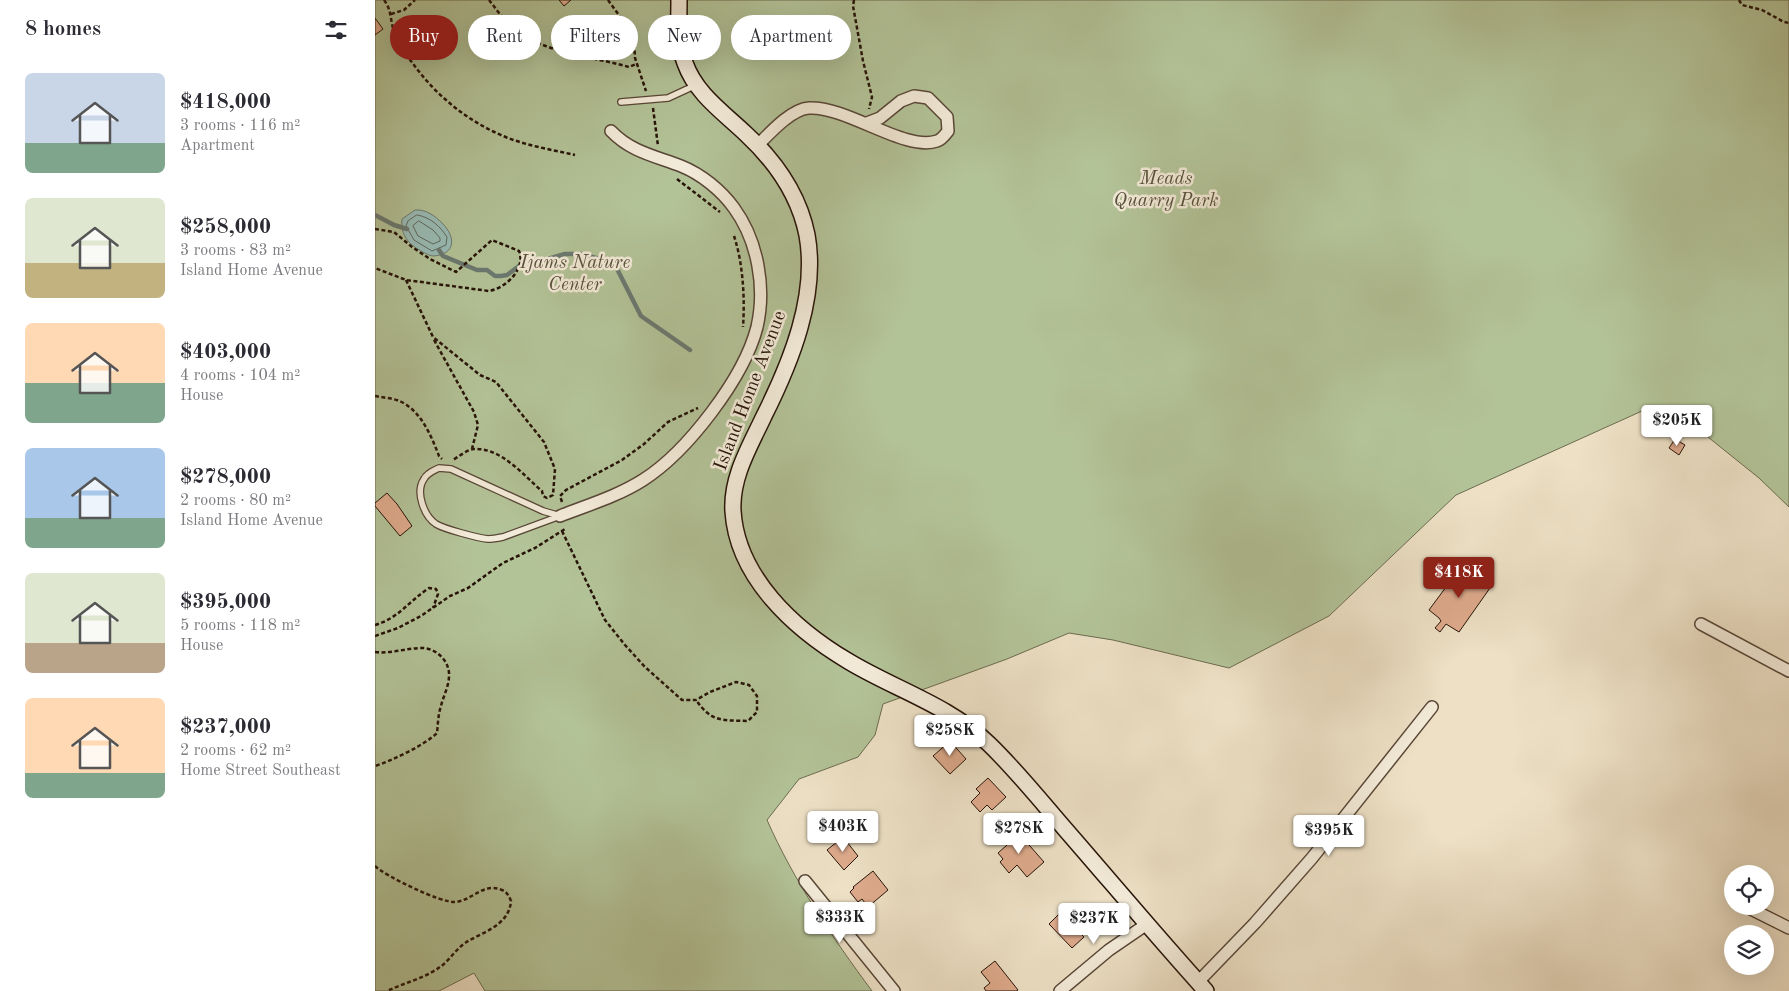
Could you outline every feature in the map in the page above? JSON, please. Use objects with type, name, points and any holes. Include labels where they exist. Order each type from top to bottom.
[{"type":"street","name":"Island Home Avenue","points":[[679,0],[681,50],[688,70],[696,84],[715,106],[757,146],[781,174],[797,204],[807,234],[809,265],[805,302],[793,346],[775,392],[743,460],[736,482],[733,502],[735,529],[746,560],[766,591],[789,616],[822,643],[847,661],[942,710],[969,727],[985,740],[1027,785],[1201,987]]},
{"type":"street","points":[[757,146],[787,117],[808,108],[850,117],[893,136],[921,143],[938,141],[948,132],[947,117],[928,98],[913,96],[901,101],[880,118],[867,123]]},
{"type":"street","points":[[564,515],[629,489],[673,458],[707,419],[725,393],[748,351],[757,328],[760,303],[759,274],[753,246],[742,221],[725,197],[690,170],[644,154],[630,147],[611,131]]},
{"type":"street","points":[[1701,624],[1789,671]]},
{"type":"street","points":[[1201,987],[1306,865],[1432,707]]},
{"type":"street","points":[[805,880],[894,991]]},
{"type":"street","points":[[1763,915],[1789,928]]},
{"type":"street","points":[[1060,991],[1109,950],[1147,924]]},
{"type":"lane","points":[[621,102],[669,98],[696,84]]},
{"type":"lane","points":[[439,468],[451,470],[543,511],[564,515],[503,537],[479,538],[437,524],[429,517],[424,508],[420,489],[423,480],[430,472],[439,468]]},
{"type":"path","points":[[384,0],[391,14],[397,39],[414,66],[433,88],[459,111],[473,121],[510,139],[575,156]]},
{"type":"path","points":[[391,14],[404,10],[415,0]]},
{"type":"path","points":[[489,0],[508,24],[537,43],[629,67],[637,64]]},
{"type":"path","points":[[608,0],[634,39],[637,64],[654,112],[659,151],[664,161]]},
{"type":"path","points":[[854,0],[853,6],[863,61],[872,97],[867,123]]},
{"type":"path","points":[[1739,0],[1742,5],[1763,10],[1789,23]]},
{"type":"path","points":[[677,178],[721,213]]},
{"type":"path","points":[[375,229],[394,232],[430,259],[456,272],[492,240],[519,251],[521,256],[514,276],[505,284],[489,291],[406,280],[375,268]]},
{"type":"path","points":[[733,232],[738,251],[742,284],[743,316],[741,335]]},
{"type":"path","points":[[406,280],[433,337],[474,412],[478,425],[472,449]]},
{"type":"path","points":[[433,337],[480,375],[496,382],[544,442],[555,469],[553,496]]},
{"type":"path","points":[[375,396],[393,399],[405,404],[419,416],[439,456],[447,464],[472,449],[487,450],[500,455],[542,491],[543,496],[547,498],[560,496]]},
{"type":"path","points":[[560,496],[565,490],[622,460],[675,418],[699,407]]},
{"type":"path","points":[[375,636],[398,628],[450,596],[468,588],[503,563],[535,548],[562,531],[570,520],[564,515],[560,496]]},
{"type":"path","points":[[562,531],[605,620],[645,667],[682,700],[696,700],[710,692],[736,682],[749,686],[757,696],[757,712],[748,721],[717,720],[703,710],[696,700]]},
{"type":"path","points":[[375,625],[383,623],[404,610],[415,598],[429,588],[436,589],[438,594],[433,608]]},
{"type":"path","points":[[375,652],[387,653],[426,648],[441,656],[447,664],[449,674],[440,708],[437,733],[429,740],[391,760],[375,766]]},
{"type":"path","points":[[375,866],[387,875],[417,890],[448,902],[455,902],[482,889],[495,888],[505,892],[511,901],[508,913],[499,923],[488,932],[467,942],[441,967],[387,991]]},
{"type":"green space","points":[[375,0],[1789,0],[1789,507],[1759,478],[1688,421],[1642,411],[1456,495],[1329,616],[1229,668],[1113,640],[1069,633],[1007,659],[883,704],[875,735],[858,757],[799,779],[767,820],[802,887],[872,991],[485,991],[474,973],[439,991],[375,991]]},
{"type":"water","points":[[415,210],[430,214],[447,228],[451,244],[447,252],[434,256],[410,243],[402,230],[402,219]]},
{"type":"building","points":[[559,0],[571,0],[564,6]]},
{"type":"building","points":[[375,18],[383,29],[375,35]]},
{"type":"building","points":[[1675,439],[1685,445],[1679,455],[1669,448]]},
{"type":"building","points":[[387,493],[412,526],[400,536],[375,506],[375,503]]},
{"type":"building","points":[[1463,564],[1481,577],[1479,580],[1490,588],[1459,632],[1446,624],[1440,632],[1435,628],[1441,621],[1429,610]]},
{"type":"building","points":[[950,741],[966,759],[950,774],[933,756]]},
{"type":"building","points":[[988,778],[1006,797],[992,810],[987,805],[980,812],[971,802],[980,793],[976,789]]},
{"type":"building","points":[[1015,829],[1044,862],[1027,877],[1017,865],[1009,873],[1000,862],[1003,859],[998,853],[1007,845],[1002,839]]},
{"type":"building","points":[[843,837],[858,856],[844,870],[827,850]]},
{"type":"building","points":[[873,871],[888,890],[868,907],[862,899],[858,902],[850,892],[853,887]]},
{"type":"building","points":[[1060,913],[1066,919],[1070,916],[1079,924],[1075,928],[1084,937],[1072,948],[1049,924]]},
{"type":"building","points":[[995,961],[1018,990],[986,991],[984,988],[990,983],[981,972]]},
{"type":"waterway","points":[[375,215],[394,225],[407,229]]},
{"type":"waterway","points":[[439,250],[443,256],[477,270],[487,270],[495,276],[507,275],[527,260],[544,260],[565,254],[582,254],[614,263],[641,316],[690,350]]},
{"type":"park label","name":"Meads Quarry Park","points":[[1166,190]]},
{"type":"park label","name":"Ijams Nature Center","points":[[575,274]]}]
